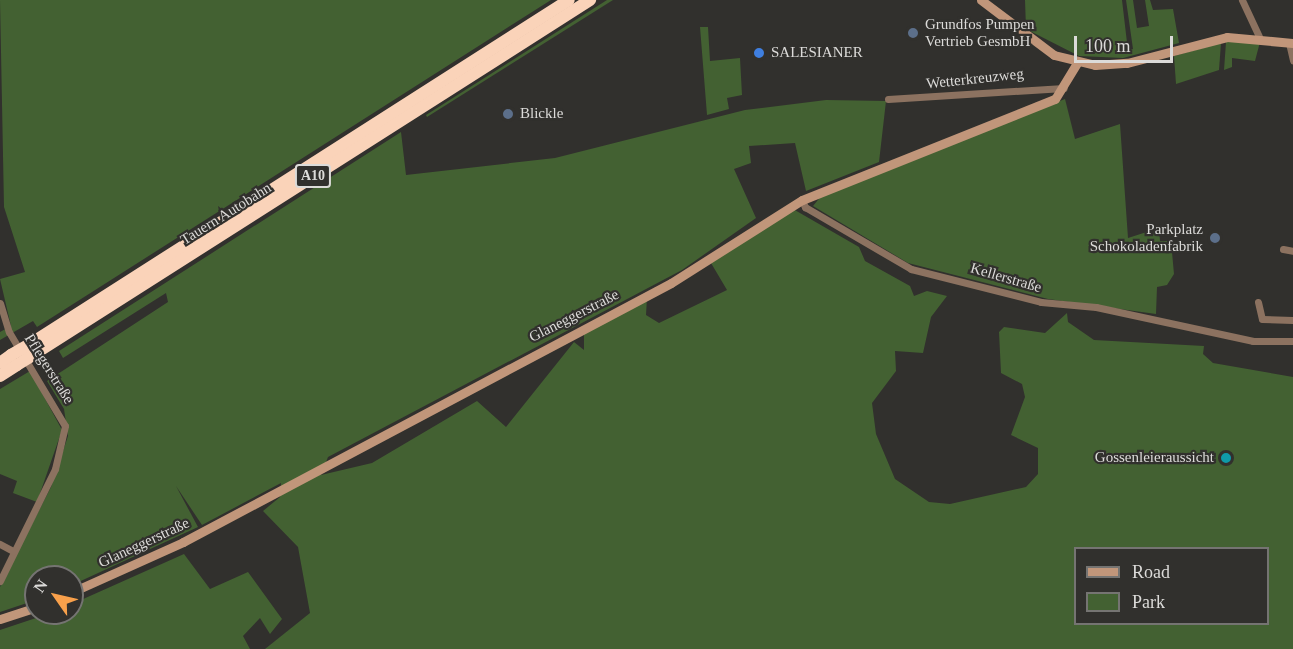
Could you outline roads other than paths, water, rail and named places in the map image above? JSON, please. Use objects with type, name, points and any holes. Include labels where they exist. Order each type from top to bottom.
[{"type":"highway","name":"Tauern Autobahn","points":[[33,348],[568,0]]},
{"type":"highway","name":"Tauern Autobahn","points":[[0,376],[14,360],[591,0]]},
{"type":"highway","name":"Tauern Autobahn","points":[[0,363],[14,360]]},
{"type":"street","points":[[981,0],[1037,44],[1077,63],[1127,63],[1227,37],[1259,36],[1291,43],[1293,61]]},
{"type":"street","points":[[1242,0],[1259,36]]},
{"type":"street","name":"Glaneggerstraße","points":[[84,587],[183,542],[671,282],[802,200],[1047,104],[1065,88],[1077,63]]},
{"type":"street","name":"Wetterkreuzweg","points":[[888,99],[1065,88]]},
{"type":"street","name":"Kellerstraße","points":[[802,200],[805,207],[911,269],[1041,302],[1096,307],[1252,341],[1293,341]]},
{"type":"street","points":[[1283,249],[1293,251]]},
{"type":"street","points":[[1257,302],[1262,319],[1293,320]]},
{"type":"street","name":"Pflegerstraße","points":[[0,303],[9,332],[65,426],[55,469],[0,581]]},
{"type":"street","points":[[0,544],[13,551]]},
{"type":"street","points":[[0,619],[24,611]]},
{"type":"place","name":"Grundfos Pumpen Vertrieb GesmbH","points":[[913,33]]},
{"type":"place","name":"SALESIANER","points":[[759,53]]},
{"type":"place","name":"Blickle","points":[[508,114]]},
{"type":"place","name":"Parkplatz Schokoladenfabrik","points":[[1215,238]]},
{"type":"place","name":"Gossenleieraussicht","points":[[1226,458]]}]
